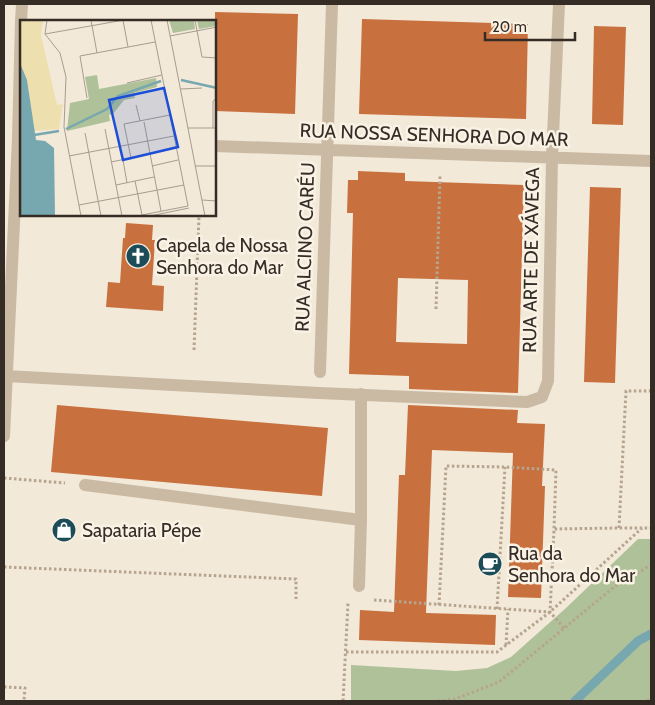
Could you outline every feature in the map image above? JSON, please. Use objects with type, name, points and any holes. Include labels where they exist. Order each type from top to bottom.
[{"type":"street","points":[[21,20],[22,4]]},
{"type":"street","name":"RUA ALCINO CARÉU","points":[[320,372],[332,4]]},
{"type":"street","name":"RUA ARTE DE XÁVEGA","points":[[361,394],[527,402],[542,397],[548,381],[552,157],[559,4]]},
{"type":"street","points":[[4,436],[20,139]]},
{"type":"street","name":"RUA NOSSA SENHORA DO MAR","points":[[216,146],[651,161]]},
{"type":"street","points":[[6,376],[361,394],[359,592]]},
{"type":"street","points":[[86,485],[361,520]]},
{"type":"path","points":[[436,309],[440,154]]},
{"type":"path","points":[[194,350],[199,216]]},
{"type":"path","points":[[619,528],[626,391],[651,391]]},
{"type":"path","points":[[439,605],[446,466],[556,470],[550,612],[564,628]]},
{"type":"path","points":[[497,609],[505,467]]},
{"type":"path","points":[[4,478],[86,485]]},
{"type":"path","points":[[346,652],[497,652],[550,612],[642,528]]},
{"type":"path","points":[[554,529],[651,528]]},
{"type":"path","points":[[438,701],[455,699],[499,682],[614,587],[651,566]]},
{"type":"path","points":[[4,567],[296,579],[296,599]]},
{"type":"path","points":[[343,701],[348,599],[359,592],[439,605],[550,612]]},
{"type":"path","points":[[506,646],[508,609]]},
{"type":"path","points":[[4,687],[24,688],[24,701]]},
{"type":"path","points":[[647,701],[651,698]]},
{"type":"green space","points":[[638,539],[651,539],[651,701],[351,701],[351,665],[456,671],[487,668],[511,657],[566,608]]},
{"type":"building","points":[[215,12],[298,14],[295,114],[216,111]]},
{"type":"building","points":[[362,19],[528,24],[526,119],[359,114]]},
{"type":"building","points":[[594,26],[626,27],[623,125],[592,124]]},
{"type":"building","points":[[358,171],[405,173],[405,181],[524,185],[518,393],[409,389],[409,376],[349,374],[353,213],[347,213],[348,180],[358,180]],"holes":[[[398,278],[468,280],[467,344],[396,342]]]},
{"type":"building","points":[[590,187],[621,188],[615,383],[584,382]]},
{"type":"building","name":"Capela de Nossa Senhora do Mar","points":[[126,223],[153,225],[152,240],[155,240],[152,285],[164,286],[163,311],[106,307],[108,282],[120,283]]},
{"type":"building","points":[[57,405],[328,428],[322,496],[51,472]]},
{"type":"building","points":[[408,405],[518,410],[517,423],[545,424],[542,486],[545,486],[541,598],[508,597],[513,453],[432,450],[426,613],[496,615],[495,645],[359,640],[360,610],[394,612],[399,475],[405,475]]},
{"type":"waterway","points":[[575,701],[638,641],[651,634]]},
{"type":"place","name":"Capela de Nossa Senhora do Mar","points":[[138,256]]},
{"type":"place","name":"Sapataria Pépe","points":[[64,530]]},
{"type":"place","name":"Rua da Senhora do Mar","points":[[490,564]]}]
